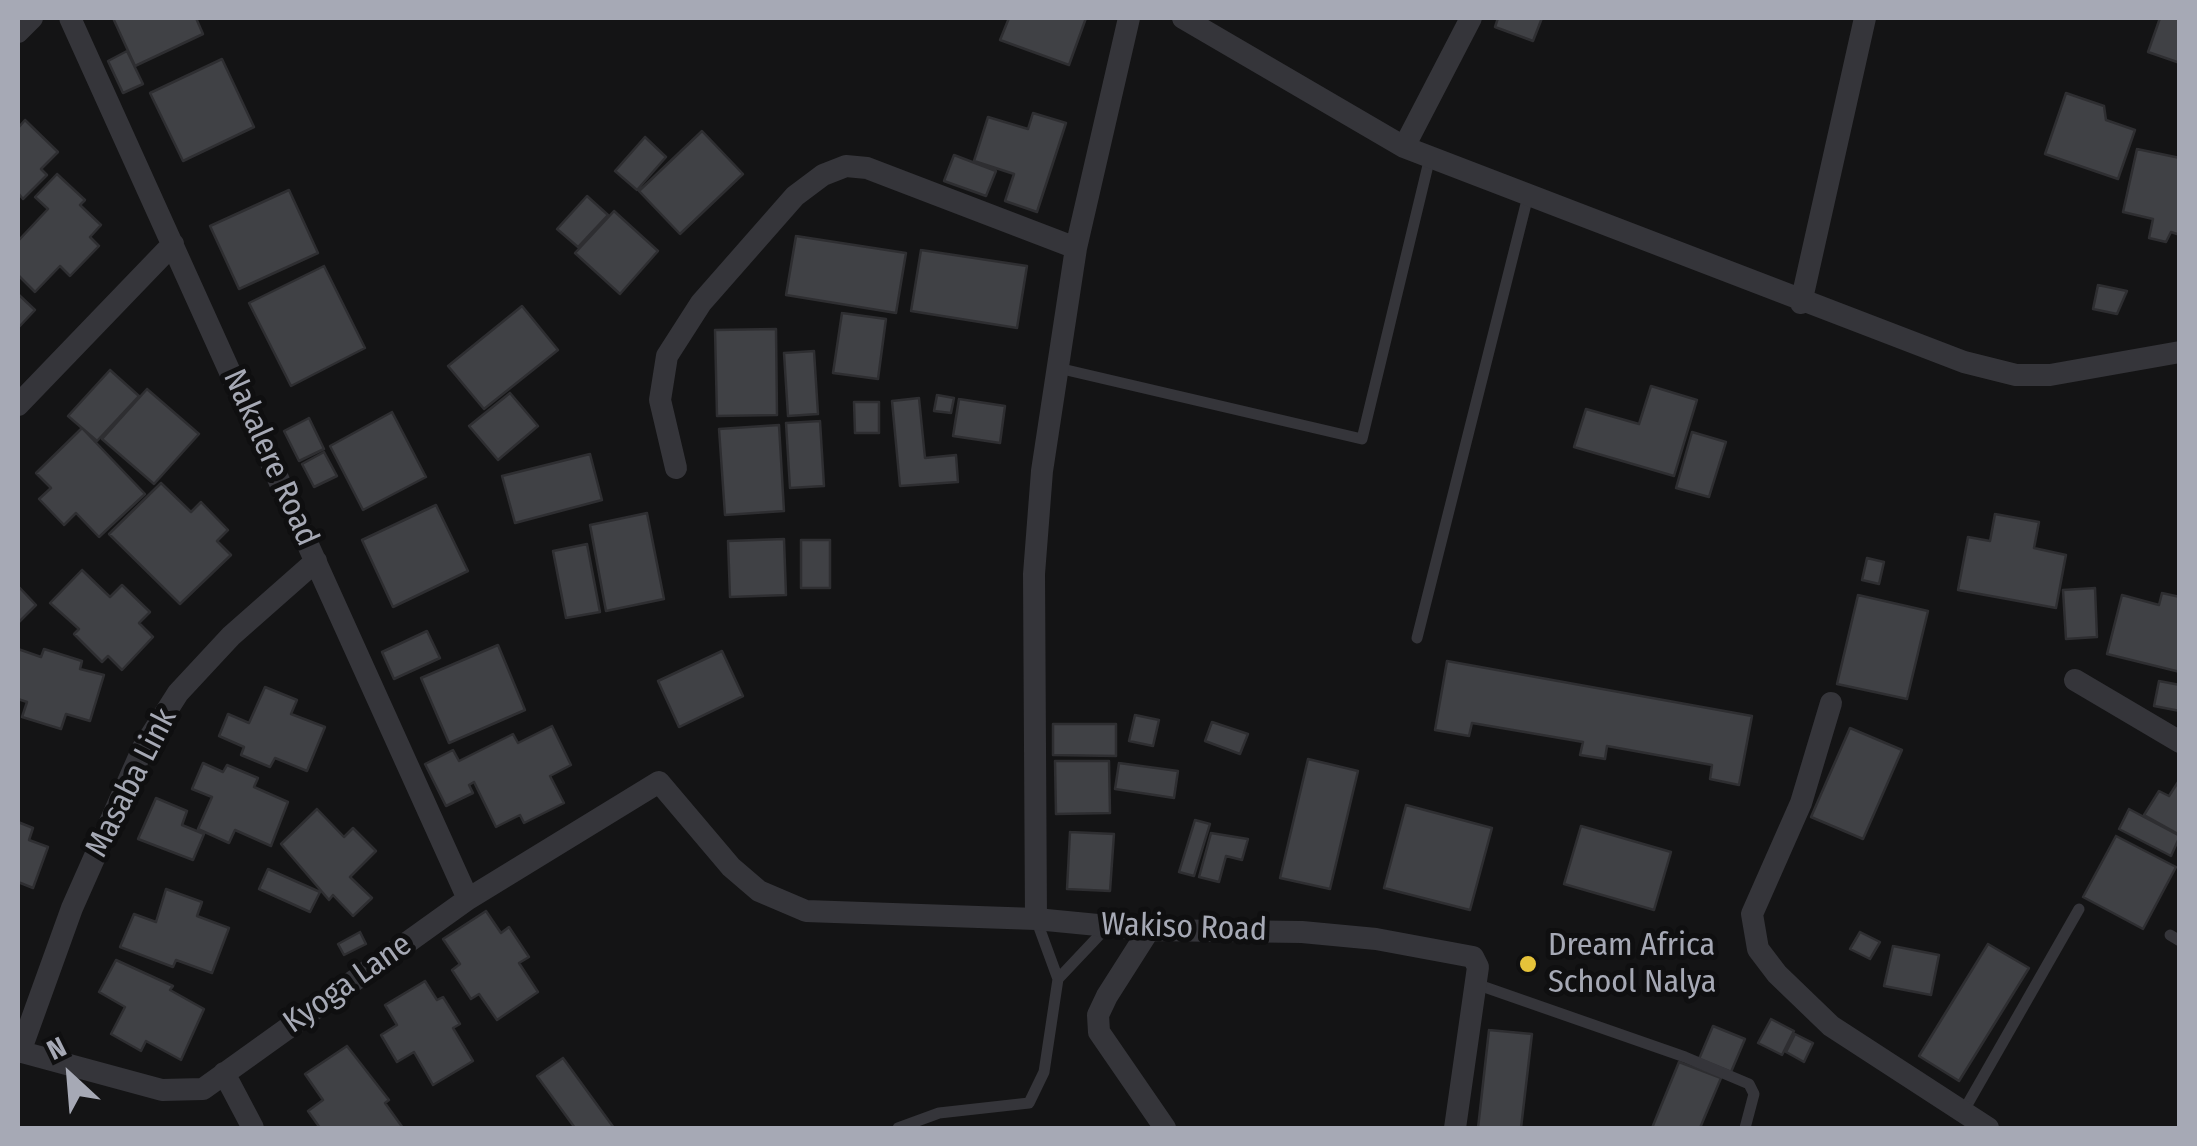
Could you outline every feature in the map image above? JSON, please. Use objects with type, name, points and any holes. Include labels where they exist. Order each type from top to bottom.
[{"type":"street","points":[[18,32],[32,18]]},
{"type":"street","name":"Nakalere Road","points":[[70,18],[468,899]]},
{"type":"street","points":[[1036,919],[1034,574],[1042,470],[1076,248],[1130,18]]},
{"type":"street","points":[[1182,18],[1404,147],[1801,303],[1964,362],[2016,375],[2066,373],[2180,352]]},
{"type":"street","points":[[1404,147],[1471,18]]},
{"type":"street","points":[[1801,303],[1865,18]]},
{"type":"street","points":[[676,468],[660,400],[668,356],[700,303],[795,196],[823,175],[846,166],[866,168],[1076,248]]},
{"type":"street","points":[[18,406],[173,244]]},
{"type":"street","name":"Masaba Link","points":[[19,1052],[72,908],[143,748],[178,693],[231,636],[316,561]]},
{"type":"street","points":[[2075,680],[2180,742]]},
{"type":"street","points":[[1831,704],[1800,803],[1752,914],[1758,949],[1777,974],[1831,1026],[1988,1128]]},
{"type":"street","name":"Wakiso Road","points":[[658,782],[731,867],[759,891],[806,911],[1036,919],[1149,930],[1302,932],[1376,939],[1473,957],[1478,967],[1473,983]]},
{"type":"street","name":"Kyoga Lane","points":[[19,1052],[162,1090],[203,1089],[468,899],[658,782]]},
{"type":"street","points":[[1149,930],[1107,996],[1098,1015],[1099,1032],[1165,1128]]},
{"type":"street","points":[[1454,1128],[1473,983]]},
{"type":"street","points":[[224,1073],[252,1128]]},
{"type":"lane","points":[[1058,368],[1362,438],[1430,158]]},
{"type":"lane","points":[[1416,638],[1528,196]]},
{"type":"lane","points":[[1963,1112],[2079,909]]},
{"type":"lane","points":[[898,1128],[939,1113],[1028,1103],[1044,1072],[1058,979],[1036,919]]},
{"type":"lane","points":[[1058,979],[1108,926]]},
{"type":"lane","points":[[1473,983],[1685,1057],[1750,1084],[1754,1094],[1745,1128]]},
{"type":"building","points":[[113,18],[196,18],[203,34],[135,66]]},
{"type":"building","points":[[1009,18],[1086,18],[1069,65],[1000,40]]},
{"type":"building","points":[[1498,18],[1542,18],[1533,41],[1495,27]]},
{"type":"building","points":[[2160,18],[2180,18],[2180,63],[2148,52]]},
{"type":"building","points":[[127,51],[143,84],[123,93],[108,61]]},
{"type":"building","points":[[222,59],[254,127],[183,161],[150,93]]},
{"type":"building","points":[[2066,93],[2104,106],[2106,120],[2135,130],[2118,179],[2045,154]]},
{"type":"building","points":[[1033,113],[1066,123],[1037,212],[1005,201],[1014,174],[974,161],[988,117],[1028,129]]},
{"type":"building","points":[[25,120],[58,152],[41,169],[47,175],[23,199],[18,193],[18,128]]},
{"type":"building","points":[[702,131],[743,174],[680,234],[639,191]]},
{"type":"building","points":[[645,137],[666,157],[637,190],[615,171]]},
{"type":"building","points":[[2137,149],[2180,158],[2180,235],[2171,232],[2166,242],[2149,238],[2153,219],[2123,212]]},
{"type":"building","points":[[954,155],[996,171],[986,196],[944,181]]},
{"type":"building","points":[[57,174],[85,200],[80,205],[101,225],[90,237],[99,246],[70,276],[60,266],[35,292],[18,275],[18,241],[48,209],[35,197]]},
{"type":"building","points":[[289,190],[318,253],[239,289],[210,226]]},
{"type":"building","points":[[587,196],[608,215],[578,247],[557,229]]},
{"type":"building","points":[[614,211],[658,251],[620,294],[575,253]]},
{"type":"building","points":[[796,236],[906,253],[896,313],[786,295]]},
{"type":"building","points":[[921,250],[1027,266],[1017,328],[911,311]]},
{"type":"building","points":[[324,266],[365,348],[291,386],[249,303]]},
{"type":"building","points":[[2098,285],[2127,291],[2117,314],[2093,309]]},
{"type":"building","points":[[18,294],[35,310],[18,328]]},
{"type":"building","points":[[522,306],[558,350],[484,409],[448,366]]},
{"type":"building","points":[[842,313],[886,319],[878,379],[833,373]]},
{"type":"building","points":[[776,329],[777,415],[717,416],[715,330]]},
{"type":"building","points":[[814,351],[818,414],[788,416],[784,353]]},
{"type":"building","points":[[110,370],[139,396],[97,441],[68,416]]},
{"type":"building","points":[[1651,386],[1697,400],[1674,476],[1574,447],[1586,409],[1639,424]]},
{"type":"building","points":[[147,389],[199,434],[154,484],[102,439]]},
{"type":"building","points":[[510,393],[538,426],[498,460],[469,426]]},
{"type":"building","points":[[937,395],[954,398],[951,413],[934,411]]},
{"type":"building","points":[[919,398],[925,458],[956,455],[958,482],[900,486],[892,401]]},
{"type":"building","points":[[959,399],[1005,406],[1000,443],[953,436]]},
{"type":"building","points":[[854,402],[879,402],[879,433],[855,433]]},
{"type":"building","points":[[392,412],[426,477],[363,510],[330,446]]},
{"type":"building","points":[[309,418],[324,449],[299,461],[284,431]]},
{"type":"building","points":[[820,421],[824,486],[790,488],[786,423]]},
{"type":"building","points":[[779,425],[784,511],[725,515],[719,429]]},
{"type":"building","points":[[82,428],[145,494],[99,537],[76,513],[64,525],[39,499],[51,488],[36,473]]},
{"type":"building","points":[[1692,432],[1726,442],[1709,497],[1676,488]]},
{"type":"building","points":[[324,452],[337,476],[314,487],[302,464]]},
{"type":"building","points":[[590,454],[602,500],[515,523],[502,476]]},
{"type":"building","points":[[161,483],[191,512],[201,502],[228,530],[217,541],[231,555],[180,604],[109,534]]},
{"type":"building","points":[[436,505],[468,571],[393,607],[362,540]]},
{"type":"building","points":[[647,513],[664,599],[606,611],[590,525]]},
{"type":"building","points":[[1995,514],[2039,522],[2034,548],[2066,555],[2056,608],[1958,590],[1968,537],[1990,541]]},
{"type":"building","points":[[784,539],[786,595],[730,597],[728,541]]},
{"type":"building","points":[[801,540],[830,540],[830,588],[801,588]]},
{"type":"building","points":[[587,544],[600,612],[566,618],[553,551]]},
{"type":"building","points":[[1867,558],[1884,562],[1879,584],[1862,580]]},
{"type":"building","points":[[82,570],[110,597],[122,585],[150,612],[139,623],[153,637],[122,670],[108,656],[102,662],[74,634],[79,629],[50,603]]},
{"type":"building","points":[[18,586],[36,605],[18,623]]},
{"type":"building","points":[[2095,588],[2097,637],[2066,639],[2063,590]]},
{"type":"building","points":[[2162,593],[2180,597],[2180,672],[2107,654],[2122,595],[2159,605]]},
{"type":"building","points":[[1858,595],[1928,611],[1907,699],[1837,684]]},
{"type":"building","points":[[427,631],[440,658],[394,679],[382,652]]},
{"type":"building","points":[[498,645],[525,710],[449,743],[421,678]]},
{"type":"building","points":[[18,649],[41,657],[44,649],[82,661],[80,669],[104,675],[90,721],[66,714],[61,729],[22,717],[27,702],[18,699]]},
{"type":"building","points":[[722,651],[743,696],[679,727],[658,681]]},
{"type":"building","points":[[1447,661],[1752,716],[1739,785],[1710,779],[1712,765],[1607,746],[1605,759],[1580,755],[1583,742],[1472,723],[1469,736],[1435,730]]},
{"type":"building","points":[[2159,681],[2180,685],[2180,711],[2154,706]]},
{"type":"building","points":[[265,687],[297,700],[291,714],[325,727],[307,771],[275,758],[270,767],[241,755],[244,747],[219,736],[228,714],[249,723]]},
{"type":"building","points":[[1135,715],[1159,720],[1153,746],[1129,741]]},
{"type":"building","points":[[1212,722],[1248,734],[1240,754],[1205,741]]},
{"type":"building","points":[[1053,724],[1116,724],[1116,756],[1053,755]]},
{"type":"building","points":[[552,726],[571,765],[550,776],[564,803],[524,823],[520,815],[496,827],[474,782],[469,785],[473,793],[446,806],[425,764],[453,750],[459,761],[513,734],[518,743]]},
{"type":"building","points":[[1850,728],[1902,750],[1863,839],[1811,817]]},
{"type":"building","points":[[1308,759],[1358,771],[1330,889],[1280,878]]},
{"type":"building","points":[[1055,761],[1109,761],[1110,813],[1056,814]]},
{"type":"building","points":[[203,763],[223,772],[227,765],[258,778],[254,787],[288,802],[271,846],[235,830],[229,843],[198,829],[212,797],[192,789]]},
{"type":"building","points":[[1119,763],[1178,771],[1174,798],[1115,789]]},
{"type":"building","points":[[2180,779],[2180,835],[2144,815],[2159,791],[2169,796]]},
{"type":"building","points":[[156,798],[187,811],[182,825],[204,834],[193,860],[138,839]]},
{"type":"building","points":[[1406,805],[1492,828],[1470,910],[1384,888]]},
{"type":"building","points":[[317,809],[344,837],[353,828],[376,851],[350,877],[372,898],[353,916],[333,895],[329,900],[281,844]]},
{"type":"building","points":[[2129,809],[2180,836],[2171,856],[2119,829]]},
{"type":"building","points":[[1195,820],[1210,824],[1194,876],[1179,872]]},
{"type":"building","points":[[18,822],[33,828],[29,840],[48,847],[33,888],[18,882]]},
{"type":"building","points":[[1581,826],[1671,852],[1654,910],[1564,884]]},
{"type":"building","points":[[1070,832],[1114,834],[1110,891],[1067,889]]},
{"type":"building","points":[[1211,833],[1248,839],[1242,860],[1226,856],[1219,882],[1199,877]]},
{"type":"building","points":[[2116,836],[2176,867],[2143,929],[2083,897]]},
{"type":"building","points":[[268,869],[320,892],[310,912],[259,889]]},
{"type":"building","points":[[166,889],[202,902],[197,916],[229,928],[212,973],[176,960],[173,967],[120,947],[134,914],[156,922]]},
{"type":"building","points":[[486,911],[501,933],[509,927],[529,957],[519,963],[538,992],[497,1020],[479,994],[471,999],[452,970],[460,964],[443,939]]},
{"type":"building","points":[[360,932],[366,944],[344,955],[338,944]]},
{"type":"building","points":[[1860,932],[1880,942],[1870,959],[1850,949]]},
{"type":"building","points":[[1988,944],[2029,968],[1959,1081],[1919,1056]]},
{"type":"building","points":[[1893,946],[1939,955],[1931,995],[1884,986]]},
{"type":"building","points":[[116,960],[173,986],[170,990],[204,1009],[181,1060],[146,1041],[141,1051],[111,1034],[125,1007],[99,992]]},
{"type":"building","points":[[425,981],[437,1000],[443,997],[460,1024],[453,1028],[473,1061],[433,1085],[414,1052],[397,1062],[381,1035],[397,1025],[385,1005]]},
{"type":"building","points":[[1771,1019],[1794,1031],[1782,1055],[1758,1043]]},
{"type":"building","points":[[1713,1026],[1745,1039],[1731,1072],[1699,1059]]},
{"type":"building","points":[[1489,1030],[1532,1034],[1521,1128],[1478,1128]]},
{"type":"building","points":[[1795,1034],[1813,1043],[1804,1062],[1786,1052]]},
{"type":"building","points":[[347,1046],[389,1100],[385,1103],[403,1128],[320,1128],[308,1111],[323,1100],[305,1074]]},
{"type":"building","points":[[563,1058],[614,1128],[575,1128],[537,1076]]},
{"type":"building","points":[[1679,1062],[1721,1078],[1700,1128],[1652,1128]]},
{"type":"place","name":"Dream Africa School Nalya","points":[[1528,964]]}]
